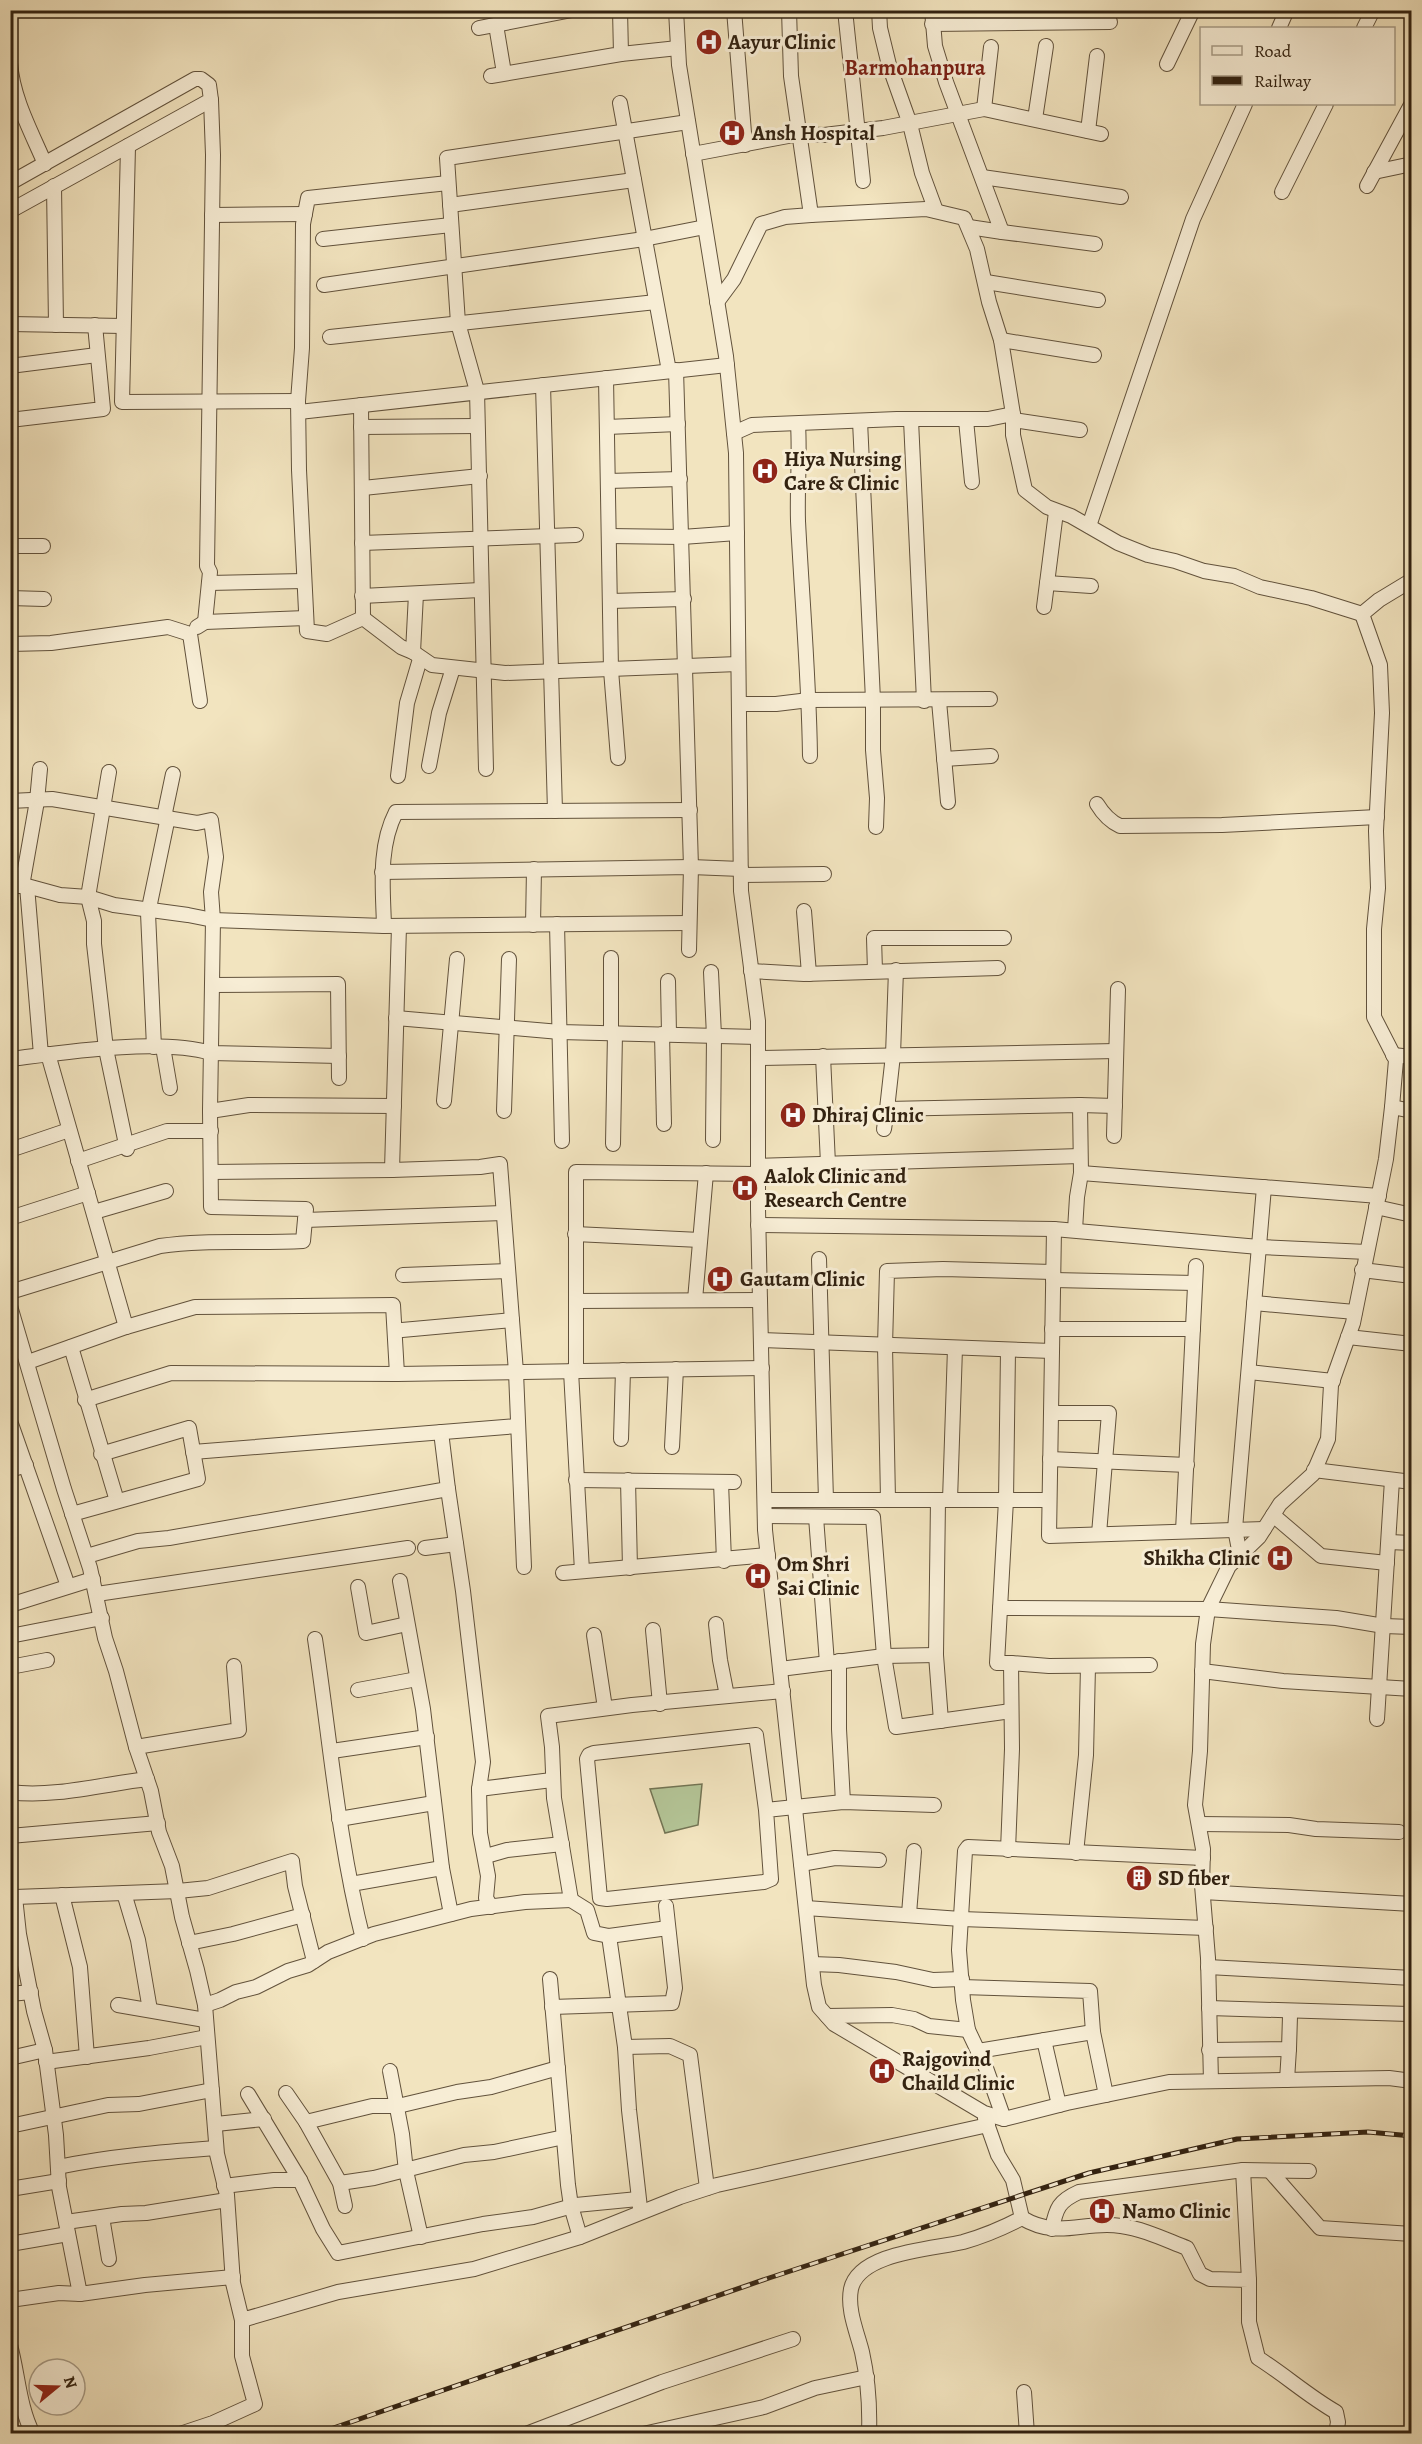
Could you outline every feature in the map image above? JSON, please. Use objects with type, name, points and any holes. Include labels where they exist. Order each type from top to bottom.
[{"type":"street","points":[[479,28],[572,10]]},
{"type":"street","points":[[620,10],[621,54]]},
{"type":"street","points":[[676,10],[678,48],[688,122],[727,364],[734,433],[741,872],[758,1037],[758,1225],[765,1516],[801,1864],[819,2007],[834,2024],[986,2119],[999,2155],[1013,2180],[1022,2218],[1037,2227],[1052,2229],[1120,2225],[1187,2248],[1200,2274],[1210,2279],[1249,2280]]},
{"type":"street","points":[[734,10],[745,145]]},
{"type":"street","points":[[789,10],[791,76],[811,215]]},
{"type":"street","points":[[845,10],[863,181]]},
{"type":"street","points":[[879,10],[880,28],[889,65],[910,124],[922,173],[936,211]]},
{"type":"street","points":[[1167,64],[1193,10]]},
{"type":"street","points":[[1279,27],[1287,10]]},
{"type":"street","points":[[1364,27],[1372,10]]},
{"type":"street","points":[[1002,232],[935,46],[932,17],[1110,21]]},
{"type":"street","points":[[496,25],[498,74],[621,54],[678,48]]},
{"type":"street","points":[[1035,119],[1046,46]]},
{"type":"street","points":[[984,109],[991,47]]},
{"type":"street","points":[[693,154],[799,134],[824,135],[910,124],[958,112],[984,109],[1094,133],[1098,56]]},
{"type":"street","points":[[10,63],[11,82],[45,164]]},
{"type":"street","points":[[10,183],[195,79],[201,79],[209,85],[212,215],[208,583],[205,622]]},
{"type":"street","points":[[10,211],[211,100]]},
{"type":"street","points":[[620,103],[656,302],[673,371],[678,424],[690,810],[689,950]]},
{"type":"street","points":[[1367,186],[1411,104]]},
{"type":"street","points":[[1089,526],[1193,219],[1245,105]]},
{"type":"street","points":[[1282,192],[1326,105]]},
{"type":"street","points":[[486,769],[480,590],[480,476],[476,426],[477,391],[458,323],[447,158],[688,122]]},
{"type":"street","points":[[128,146],[122,402],[362,405],[727,364]]},
{"type":"street","points":[[1374,172],[1412,164]]},
{"type":"street","points":[[982,177],[1121,197]]},
{"type":"street","points":[[450,205],[634,180]]},
{"type":"street","points":[[363,618],[327,634],[307,630],[299,406],[305,214],[308,198],[448,183]]},
{"type":"street","points":[[54,186],[56,325]]},
{"type":"street","points":[[717,302],[734,279],[761,224],[785,217],[926,209],[959,215],[964,218],[969,227],[986,282],[989,302],[1002,340],[1013,417],[1013,435],[1025,490],[1056,512],[1089,526],[1118,543],[1148,555],[1204,571],[1234,576],[1260,587],[1311,598],[1362,614]]},
{"type":"street","points":[[212,215],[305,214]]},
{"type":"street","points":[[323,239],[452,225]]},
{"type":"street","points":[[324,285],[644,239],[705,227]]},
{"type":"street","points":[[969,227],[1095,244]]},
{"type":"street","points":[[986,282],[1098,300]]},
{"type":"street","points":[[330,337],[656,302]]},
{"type":"street","points":[[10,324],[123,326]]},
{"type":"street","points":[[10,420],[103,410],[95,326]]},
{"type":"street","points":[[1002,340],[1094,355]]},
{"type":"street","points":[[10,366],[97,355]]},
{"type":"street","points":[[606,378],[611,670],[618,758]]},
{"type":"street","points":[[543,385],[555,811]]},
{"type":"street","points":[[362,405],[363,618]]},
{"type":"street","points":[[734,433],[752,425],[1013,417],[1080,430]]},
{"type":"street","points":[[911,420],[924,701]]},
{"type":"street","points":[[966,420],[972,482]]},
{"type":"street","points":[[860,421],[873,700],[876,827]]},
{"type":"street","points":[[607,427],[678,424]]},
{"type":"street","points":[[798,424],[798,518],[804,653],[809,700],[810,756]]},
{"type":"street","points":[[361,427],[476,426]]},
{"type":"street","points":[[363,488],[480,476]]},
{"type":"street","points":[[608,481],[680,479]]},
{"type":"street","points":[[1044,607],[1056,512]]},
{"type":"street","points":[[609,536],[682,537],[736,533]]},
{"type":"street","points":[[362,543],[576,535]]},
{"type":"street","points":[[10,546],[43,546]]},
{"type":"street","points":[[1362,614],[1379,600],[1411,580]]},
{"type":"street","points":[[208,583],[304,581]]},
{"type":"street","points":[[1047,583],[1091,586]]},
{"type":"street","points":[[363,596],[480,590]]},
{"type":"street","points":[[398,776],[407,703],[417,655],[416,594]]},
{"type":"street","points":[[10,598],[44,599]]},
{"type":"street","points":[[610,601],[684,598]]},
{"type":"street","points":[[1211,2081],[1203,1858],[1196,1804],[1202,1671],[1208,1609],[1229,1566],[1259,1537],[1280,1504],[1313,1474],[1328,1439],[1333,1381],[1355,1312],[1377,1202],[1392,1107],[1396,1060],[1374,1017],[1374,929],[1378,888],[1377,817],[1382,713],[1380,665],[1362,614]]},
{"type":"street","points":[[200,701],[190,630],[205,622],[306,618]]},
{"type":"street","points":[[363,618],[402,647],[432,665],[453,668],[505,673],[738,664]]},
{"type":"street","points":[[10,644],[51,643],[168,627],[190,633]]},
{"type":"street","points":[[429,766],[439,713],[453,668]]},
{"type":"street","points":[[739,704],[776,704],[809,700],[990,699]]},
{"type":"street","points":[[939,701],[948,802]]},
{"type":"street","points":[[944,759],[991,756]]},
{"type":"street","points":[[40,769],[37,801],[20,886],[45,1055],[94,1212],[126,1328]]},
{"type":"street","points":[[109,772],[88,897],[94,921],[94,944],[106,1049],[126,1146]]},
{"type":"street","points":[[170,1088],[159,1047],[148,909],[173,774]]},
{"type":"street","points":[[10,801],[52,800],[166,817],[197,824],[212,820],[216,857],[211,892],[213,920],[211,1207],[306,1209],[303,1241],[183,1243],[160,1246],[10,1292]]},
{"type":"street","points":[[1097,804],[1103,814],[1120,826],[1222,825],[1377,817]]},
{"type":"street","points":[[384,926],[382,872],[389,826],[396,812],[690,810]]},
{"type":"street","points":[[382,872],[691,867],[741,872],[824,874]]},
{"type":"street","points":[[533,925],[534,869]]},
{"type":"street","points":[[20,886],[88,897],[114,905],[213,920],[384,926],[690,923]]},
{"type":"street","points":[[804,911],[809,974]]},
{"type":"street","points":[[557,924],[562,1141]]},
{"type":"street","points":[[392,1170],[399,926]]},
{"type":"street","points":[[875,970],[874,939],[1004,938]]},
{"type":"street","points":[[611,958],[613,1143]]},
{"type":"street","points":[[444,1101],[457,959]]},
{"type":"street","points":[[504,1111],[509,959]]},
{"type":"street","points":[[752,971],[809,974],[875,970],[998,968]]},
{"type":"street","points":[[884,1129],[893,1055],[896,970]]},
{"type":"street","points":[[711,972],[714,1036],[713,1140]]},
{"type":"street","points":[[664,1124],[668,981]]},
{"type":"street","points":[[213,985],[339,984],[339,1078]]},
{"type":"street","points":[[1114,1136],[1118,989]]},
{"type":"street","points":[[396,1018],[560,1032],[758,1037]]},
{"type":"street","points":[[10,1059],[106,1049],[159,1047],[198,1049],[211,1053],[339,1056]]},
{"type":"street","points":[[758,1058],[1116,1051]]},
{"type":"street","points":[[1394,1055],[1412,1057]]},
{"type":"street","points":[[823,1056],[828,1164]]},
{"type":"street","points":[[210,1111],[249,1105],[394,1106]]},
{"type":"street","points":[[1075,1230],[1081,1173],[1080,1105]]},
{"type":"street","points":[[887,1108],[1115,1106]]},
{"type":"street","points":[[1392,1107],[1412,1111]]},
{"type":"street","points":[[10,1150],[69,1130]]},
{"type":"street","points":[[78,1161],[167,1131],[211,1131]]},
{"type":"street","points":[[582,1571],[576,1480],[573,1371],[576,1301],[576,1172],[706,1173],[828,1164],[1080,1156]]},
{"type":"street","points":[[211,1172],[392,1170],[480,1167],[500,1164],[516,1372],[524,1567]]},
{"type":"street","points":[[695,1300],[706,1173]]},
{"type":"street","points":[[1081,1173],[1264,1187],[1377,1202],[1412,1215]]},
{"type":"street","points":[[1240,1555],[1235,1529],[1264,1187]]},
{"type":"street","points":[[94,1212],[166,1191]]},
{"type":"street","points":[[10,1218],[88,1194]]},
{"type":"street","points":[[305,1220],[503,1213]]},
{"type":"street","points":[[758,1225],[1054,1229],[1259,1248],[1366,1252]]},
{"type":"street","points":[[1054,1229],[1049,1536],[1264,1529]]},
{"type":"street","points":[[575,1234],[700,1240]]},
{"type":"street","points":[[819,1259],[826,1500]]},
{"type":"street","points":[[1183,1531],[1196,1266]]},
{"type":"street","points":[[888,1500],[885,1346],[887,1271],[943,1269],[1195,1283]]},
{"type":"street","points":[[1362,1270],[1412,1276]]},
{"type":"street","points":[[402,1275],[508,1271]]},
{"type":"street","points":[[576,1301],[760,1300]]},
{"type":"street","points":[[1254,1303],[1355,1312]]},
{"type":"street","points":[[28,1362],[195,1307],[393,1305],[397,1374]]},
{"type":"street","points":[[10,1306],[72,1514],[87,1556],[105,1638],[178,1891],[205,2005],[216,2124],[216,2148],[226,2193],[233,2277],[242,2320],[242,2356],[255,2404],[213,2423],[180,2433]]},
{"type":"street","points":[[402,1330],[512,1320]]},
{"type":"street","points":[[1052,1329],[1193,1329]]},
{"type":"street","points":[[1348,1337],[1412,1344]]},
{"type":"street","points":[[761,1340],[1052,1351]]},
{"type":"street","points":[[71,1347],[117,1502]]},
{"type":"street","points":[[941,1720],[936,1655],[955,1348]]},
{"type":"street","points":[[1008,1350],[1006,1500],[997,1662],[1088,1666],[1149,1665]]},
{"type":"street","points":[[85,1400],[171,1373],[397,1374],[762,1368]]},
{"type":"street","points":[[672,1447],[676,1369]]},
{"type":"street","points":[[621,1439],[623,1370]]},
{"type":"street","points":[[1248,1372],[1333,1381]]},
{"type":"street","points":[[1051,1413],[1109,1413],[1099,1534]]},
{"type":"street","points":[[10,1421],[68,1586]]},
{"type":"street","points":[[193,1452],[518,1426]]},
{"type":"street","points":[[72,1514],[198,1479],[189,1428],[101,1454]]},
{"type":"street","points":[[441,1432],[463,1590],[483,1762],[479,1789],[480,1833],[488,1876],[486,1898],[491,1907]]},
{"type":"street","points":[[1050,1459],[1105,1460],[1187,1466]]},
{"type":"street","points":[[10,1470],[26,1465]]},
{"type":"street","points":[[1314,1470],[1412,1482]]},
{"type":"street","points":[[576,1480],[727,1482],[724,1561]]},
{"type":"street","points":[[628,1480],[630,1568]]},
{"type":"street","points":[[1377,1719],[1392,1480]]},
{"type":"street","points":[[87,1556],[138,1540],[169,1538],[448,1489]]},
{"type":"street","points":[[765,1500],[1049,1500]]},
{"type":"street","points":[[1273,1515],[1321,1556],[1365,1563],[1387,1563]]},
{"type":"street","points":[[765,1516],[873,1517],[884,1656],[896,1727],[1011,1711]]},
{"type":"street","points":[[816,1517],[839,1729],[843,1802]]},
{"type":"street","points":[[1389,1542],[1412,1543]]},
{"type":"street","points":[[425,1548],[456,1544]]},
{"type":"street","points":[[97,1594],[408,1548]]},
{"type":"street","points":[[562,1573],[724,1561],[768,1555]]},
{"type":"street","points":[[10,1605],[93,1579]]},
{"type":"street","points":[[400,1581],[427,1737],[442,1868],[451,1914]]},
{"type":"street","points":[[358,1587],[366,1633],[407,1624]]},
{"type":"street","points":[[1000,1608],[1208,1609],[1336,1618],[1383,1626],[1412,1627]]},
{"type":"street","points":[[10,1636],[102,1618]]},
{"type":"street","points":[[716,1624],[720,1660],[728,1696]]},
{"type":"street","points":[[653,1630],[660,1704]]},
{"type":"street","points":[[594,1635],[605,1708]]},
{"type":"street","points":[[315,1639],[332,1751],[339,1820],[363,1939]]},
{"type":"street","points":[[780,1669],[884,1656],[936,1655]]},
{"type":"street","points":[[10,1667],[47,1660]]},
{"type":"street","points":[[1008,1850],[1012,1749],[1011,1664]]},
{"type":"street","points":[[136,1747],[239,1730],[234,1666]]},
{"type":"street","points":[[1076,1853],[1086,1755],[1088,1666]]},
{"type":"street","points":[[1202,1671],[1283,1681],[1412,1689]]},
{"type":"street","points":[[358,1690],[417,1679]]},
{"type":"street","points":[[571,1900],[552,1779],[552,1747],[548,1716],[605,1708],[783,1691]]},
{"type":"street","points":[[756,1736],[766,1810],[771,1879],[764,1882],[600,1898],[587,1759],[589,1755],[756,1736]]},
{"type":"street","points":[[332,1751],[427,1737]]},
{"type":"street","points":[[10,1792],[22,1794],[60,1791],[147,1779]]},
{"type":"street","points":[[479,1789],[552,1779]]},
{"type":"street","points":[[766,1810],[843,1802],[934,1805]]},
{"type":"street","points":[[339,1820],[434,1803]]},
{"type":"street","points":[[10,1836],[158,1823]]},
{"type":"street","points":[[1199,1824],[1289,1825],[1316,1829],[1399,1832]]},
{"type":"street","points":[[486,1856],[507,1850],[562,1844]]},
{"type":"street","points":[[1004,2119],[968,2030],[960,1950],[965,1851],[968,1847],[1203,1858]]},
{"type":"street","points":[[909,1914],[915,1851]]},
{"type":"street","points":[[801,1864],[834,1858],[879,1860]]},
{"type":"street","points":[[80,2294],[58,2174],[46,2056],[18,1934],[13,1898],[208,1888],[291,1861],[314,1961]]},
{"type":"street","points":[[351,1884],[442,1868]]},
{"type":"street","points":[[1203,1892],[1412,1904]]},
{"type":"street","points":[[124,1893],[138,1940],[150,2010]]},
{"type":"street","points":[[62,1895],[80,1967],[87,2057]]},
{"type":"street","points":[[205,2005],[236,1992],[256,1987],[314,1961],[328,1952],[363,1939],[451,1914],[491,1907],[525,1902],[571,1900],[586,1910],[594,1933],[609,1936],[668,1928]]},
{"type":"street","points":[[552,2007],[672,2003],[675,1988],[666,1906]]},
{"type":"street","points":[[806,1908],[962,1919],[1206,1928]]},
{"type":"street","points":[[189,1943],[303,1915]]},
{"type":"street","points":[[609,1936],[625,2047],[630,2121],[641,2213]]},
{"type":"street","points":[[812,1964],[896,1972],[933,1980],[962,1983],[1090,1991],[1093,2032],[1106,2095]]},
{"type":"street","points":[[1208,1967],[1412,1978]]},
{"type":"street","points":[[550,1979],[571,2206],[580,2236]]},
{"type":"street","points":[[10,1994],[31,1992]]},
{"type":"street","points":[[118,2005],[205,2020]]},
{"type":"street","points":[[1209,2008],[1409,2014]]},
{"type":"street","points":[[827,2016],[892,2015],[914,2019],[929,2026],[968,2030]]},
{"type":"street","points":[[1287,2080],[1290,2016]]},
{"type":"street","points":[[978,2051],[1093,2032]]},
{"type":"street","points":[[10,2058],[87,2057],[207,2037]]},
{"type":"street","points":[[1044,2040],[1059,2105]]},
{"type":"street","points":[[625,2047],[670,2046],[690,2055],[707,2188]]},
{"type":"street","points":[[1209,2050],[1289,2049]]},
{"type":"street","points":[[306,2122],[372,2106],[398,2106],[457,2091],[492,2087],[558,2068]]},
{"type":"street","points":[[390,2071],[398,2106],[406,2171],[421,2237]]},
{"type":"street","points":[[242,2320],[338,2292],[474,2270],[580,2236],[707,2188],[986,2119],[1004,2119],[1169,2082],[1389,2078],[1412,2081]]},
{"type":"street","points":[[10,2126],[108,2105],[139,2104],[212,2090]]},
{"type":"street","points":[[286,2093],[306,2122],[340,2183],[345,2206]]},
{"type":"street","points":[[248,2094],[300,2180],[323,2229],[338,2253],[483,2224],[533,2217],[571,2206],[638,2199]]},
{"type":"street","points":[[216,2124],[264,2119]]},
{"type":"street","points":[[340,2183],[406,2171],[464,2155],[494,2152],[564,2137]]},
{"type":"street","points":[[10,2188],[105,2158],[137,2157],[216,2148]]},
{"type":"street","points":[[1052,2229],[1055,2211],[1065,2198],[1079,2192],[1243,2170],[1309,2171]]},
{"type":"street","points":[[1243,2170],[1249,2322],[1258,2358],[1336,2412],[1338,2422],[1336,2433]]},
{"type":"street","points":[[1270,2171],[1320,2228],[1412,2234]]},
{"type":"street","points":[[10,2244],[102,2217],[146,2213],[274,2180],[300,2180]]},
{"type":"street","points":[[102,2217],[109,2259]]},
{"type":"street","points":[[869,2433],[867,2377],[853,2322],[851,2289],[861,2272],[893,2255],[964,2242],[1001,2230],[1022,2218]]},
{"type":"street","points":[[10,2300],[59,2293],[98,2293],[145,2285],[233,2277]]},
{"type":"street","points":[[526,2433],[618,2401],[662,2382],[793,2339]]},
{"type":"street","points":[[11,2345],[16,2405],[33,2433]]},
{"type":"street","points":[[643,2433],[764,2407],[815,2388],[867,2377]]},
{"type":"street","points":[[1024,2392],[1027,2433]]},
{"type":"green space","points":[[702,1784],[698,1825],[665,1833],[650,1789]]},
{"type":"railway","points":[[316,2434],[769,2278],[1089,2173],[1237,2139],[1368,2132],[1412,2136]]},
{"type":"place","name":"Aayur Clinic","points":[[709,42]]},
{"type":"place","name":"Ansh Hospital","points":[[732,133]]},
{"type":"place","name":"Hiya Nursing Care & Clinic","points":[[765,471]]},
{"type":"place","name":"Dhiraj Clinic","points":[[793,1115]]},
{"type":"place","name":"Aalok Clinic and Research Centre","points":[[745,1188]]},
{"type":"place","name":"Gautam Clinic","points":[[720,1279]]},
{"type":"place","name":"Shikha Clinic","points":[[1280,1558]]},
{"type":"place","name":"Om Shri Sai Clinic","points":[[758,1576]]},
{"type":"place","name":"SD fiber","points":[[1139,1878]]},
{"type":"place","name":"Rajgovind Chaild Clinic","points":[[882,2071]]},
{"type":"place","name":"Namo Clinic","points":[[1102,2211]]},
{"type":"district","name":"Barmohanpura","points":[[915,68]]}]
